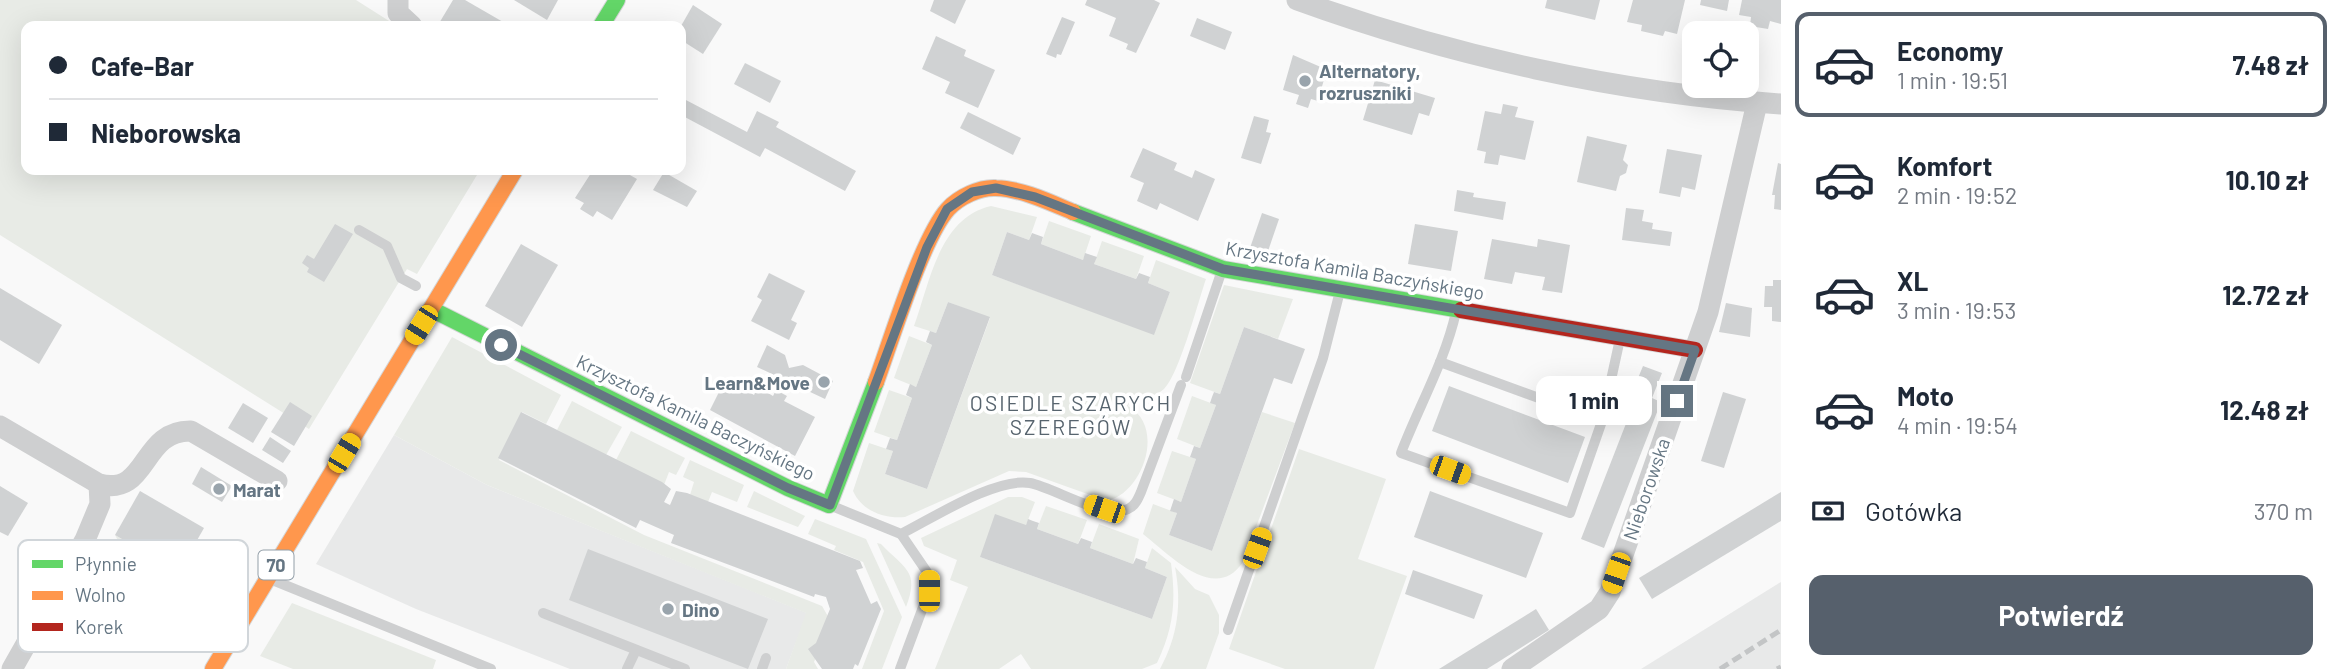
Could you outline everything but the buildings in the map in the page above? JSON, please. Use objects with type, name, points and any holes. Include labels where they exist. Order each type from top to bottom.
[{"type":"street","points":[[398,0],[398,13],[407,21]]},
{"type":"street","points":[[604,21],[617,0]]},
{"type":"street","points":[[1297,0],[1415,38],[1540,69],[1592,80],[1781,104]]},
{"type":"street","name":"Nieborowska","points":[[1511,669],[1599,609],[1610,592],[1695,350],[1725,248],[1757,103]]},
{"type":"street","name":"70","points":[[248,611],[512,175]]},
{"type":"street","name":"Krzysztofa Kamila Baczyńskiego","points":[[431,309],[788,488],[830,505],[927,247],[947,209],[972,192],[996,188],[1035,197],[1223,269],[1695,350]]},
{"type":"street","points":[[0,426],[99,484],[114,488],[126,484],[135,476],[158,442],[178,430],[191,431],[277,481]]},
{"type":"street","points":[[85,540],[100,505],[99,484]]},
{"type":"street","points":[[12,669],[22,652]]},
{"type":"street","name":"70","points":[[213,669],[223,652]]},
{"type":"lane","points":[[359,230],[387,246],[401,278],[416,286]]},
{"type":"lane","points":[[901,534],[1003,484],[1029,483],[1104,509],[1126,511],[1135,505],[1184,381],[1223,269]]},
{"type":"lane","points":[[1228,630],[1323,358],[1341,289]]},
{"type":"lane","points":[[1456,309],[1449,341],[1417,408],[1401,453],[1570,513],[1602,421],[1620,339]]},
{"type":"lane","points":[[1440,362],[1602,421]]},
{"type":"lane","points":[[830,505],[901,534],[929,575],[929,591],[900,669]]},
{"type":"lane","points":[[268,578],[288,589],[491,669]]},
{"type":"lane","points":[[543,613],[685,669]]},
{"type":"lane","points":[[628,669],[636,650]]},
{"type":"shaded area","points":[[0,0],[356,0],[389,21],[21,21],[21,175],[477,175],[417,274],[407,269],[309,429],[0,235]]},
{"type":"shaded area","points":[[991,206],[1037,217],[1029,240],[1007,232],[992,275],[1154,334],[1170,292],[1148,283],[1156,260],[1206,279],[1182,354],[1170,381],[1161,392],[1145,397],[1133,395],[1128,406],[1139,416],[1146,429],[1148,443],[1139,473],[1131,486],[1120,495],[1107,501],[1026,472],[1009,471],[905,517],[882,515],[868,509],[853,491],[869,443],[893,451],[885,474],[927,489],[990,318],[948,302],[936,333],[914,326],[932,272],[948,238],[959,224],[973,213]]},
{"type":"shaded area","points":[[1049,221],[1091,236],[1083,260],[1041,244]]},
{"type":"shaded area","points":[[1102,241],[1144,256],[1136,279],[1094,264]]},
{"type":"shaded area","points":[[1224,285],[1293,299],[1278,339],[1244,327],[1220,394],[1190,383]]},
{"type":"shaded area","points":[[909,336],[932,345],[916,387],[894,378]]},
{"type":"shaded area","points":[[452,337],[561,395],[546,424],[522,412],[499,460],[644,535],[822,606],[830,620],[814,662],[818,669],[786,669],[806,613],[487,485],[394,435]]},
{"type":"shaded area","points":[[889,390],[912,398],[897,440],[874,432]]},
{"type":"shaded area","points":[[1192,396],[1216,405],[1200,448],[1177,439]]},
{"type":"shaded area","points":[[572,401],[622,427],[606,455],[557,430]]},
{"type":"shaded area","points":[[1262,412],[1295,423],[1243,562],[1232,574],[1219,578],[1193,572],[1143,534],[1153,504],[1177,513],[1169,535],[1212,551]]},
{"type":"shaded area","points":[[631,431],[685,458],[676,475],[669,472],[664,485],[616,460]]},
{"type":"shaded area","points":[[394,435],[487,485],[807,613],[786,669],[570,669],[416,609],[316,564]]},
{"type":"shaded area","points":[[1299,449],[1386,479],[1358,559],[1407,576],[1374,669],[1285,669],[1229,649]]},
{"type":"shaded area","points":[[1172,451],[1196,459],[1181,502],[1157,493]]},
{"type":"shaded area","points":[[690,460],[744,485],[737,502],[712,492],[708,502],[690,495],[694,482],[683,477]]},
{"type":"shaded area","points":[[754,491],[805,516],[798,527],[747,507]]},
{"type":"shaded area","points":[[1008,497],[1022,497],[1035,502],[1026,525],[980,557],[1152,619],[1167,577],[1145,568],[1152,548],[1171,563],[1172,614],[1167,638],[1157,663],[1142,669],[1031,669],[1021,654],[999,669],[935,669],[968,587],[950,580],[957,560],[924,546],[921,538]]},
{"type":"shaded area","points":[[1046,506],[1087,520],[1078,544],[1037,529]]},
{"type":"shaded area","points":[[815,519],[866,539],[902,617],[882,669],[862,669],[884,611],[863,562],[834,550],[836,546],[808,534]]},
{"type":"shaded area","points":[[1099,524],[1139,539],[1133,564],[1090,548]]},
{"type":"shaded area","points":[[877,543],[908,571],[911,585],[906,607]]},
{"type":"shaded area","points":[[1175,567],[1195,589],[1209,595],[1219,615],[1219,633],[1206,669],[1160,669],[1171,644],[1177,620]]},
{"type":"shaded area","points":[[1781,582],[1781,669],[1641,669]]},
{"type":"shaded area","points":[[292,603],[436,660],[433,669],[293,669],[260,656]]},
{"type":"railway","points":[[1720,669],[1781,630]]},
{"type":"railway","points":[[1777,669],[1781,667]]},
{"type":"traffic: fast","points":[[604,21],[617,0]]},
{"type":"traffic: fast","points":[[1073,212],[1223,269],[1461,310]]},
{"type":"traffic: fast","points":[[431,309],[788,488],[829,505],[876,382]]},
{"type":"traffic: slow","points":[[248,611],[512,175]]},
{"type":"traffic: slow","points":[[876,382],[918,266],[928,242],[948,209],[977,191],[996,188],[1025,193],[1073,212]]},
{"type":"traffic: slow","points":[[213,669],[223,652]]},
{"type":"traffic: jam","points":[[1461,310],[1695,350]]},
{"type":"place","name":"Alternatory, rozruszniki","points":[[1305,81]]},
{"type":"place","name":"Learn&Move","points":[[824,382]]},
{"type":"place","name":"Marat","points":[[219,489]]},
{"type":"place","name":"Dino","points":[[668,609]]},
{"type":"district","name":"OSIEDLE SZARYCH SZEREGÓW","points":[[1071,414]]},
{"type":"route","points":[[501,345],[788,488],[830,505],[927,247],[947,209],[972,192],[996,188],[1035,197],[1223,269],[1695,350],[1677,401]]}]
